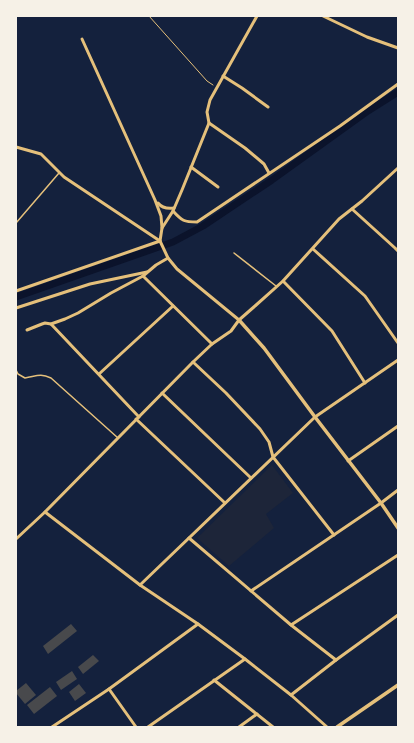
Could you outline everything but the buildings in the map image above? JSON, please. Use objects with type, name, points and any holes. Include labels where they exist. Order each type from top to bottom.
[{"type":"street","points":[[162,228],[173,210],[182,190],[209,123],[207,112],[210,100],[257,16]]},
{"type":"street","points":[[324,16],[367,37],[398,48]]},
{"type":"street","points":[[82,39],[162,216],[160,241]]},
{"type":"street","points":[[224,76],[268,107]]},
{"type":"street","points":[[155,200],[164,208],[173,210],[179,218],[187,222],[197,222],[340,126],[398,84]]},
{"type":"street","points":[[209,123],[245,148],[264,164],[269,173]]},
{"type":"street","points":[[16,147],[41,154],[64,177],[160,241],[168,258],[177,269],[239,320],[264,348],[381,503],[398,528]]},
{"type":"street","points":[[191,167],[218,187]]},
{"type":"street","points":[[16,539],[45,512],[193,362],[212,344],[231,330],[239,320],[283,281],[339,219],[398,168]]},
{"type":"street","points":[[352,209],[397,246],[398,251]]},
{"type":"street","points":[[16,291],[160,241]]},
{"type":"street","points":[[313,249],[365,296],[398,342]]},
{"type":"street","points":[[27,330],[45,323],[51,324],[78,313],[143,276],[156,265],[168,258]]},
{"type":"street","points":[[16,308],[90,284],[149,271]]},
{"type":"street","points":[[143,276],[212,344]]},
{"type":"street","points":[[283,281],[332,331],[365,383]]},
{"type":"street","points":[[99,374],[173,306]]},
{"type":"street","points":[[51,324],[99,374],[138,418],[225,503]]},
{"type":"street","points":[[140,585],[315,417],[398,360]]},
{"type":"street","points":[[193,362],[226,393],[260,429],[269,442],[273,457],[334,535]]},
{"type":"street","points":[[162,393],[251,478]]},
{"type":"street","points":[[348,461],[398,426]]},
{"type":"street","points":[[251,591],[398,490]]},
{"type":"street","points":[[45,512],[140,585],[198,624],[245,659],[292,695],[327,727]]},
{"type":"street","points":[[189,538],[291,625],[336,660]]},
{"type":"street","points":[[291,625],[398,555]]},
{"type":"street","points":[[292,695],[336,660],[398,616]]},
{"type":"street","points":[[52,727],[109,689],[198,624]]},
{"type":"street","points":[[148,727],[245,659]]},
{"type":"street","points":[[214,680],[273,727]]},
{"type":"street","points":[[337,727],[398,685]]},
{"type":"street","points":[[109,689],[136,727]]},
{"type":"street","points":[[239,727],[257,714]]},
{"type":"lane","points":[[16,223],[59,172]]},
{"type":"lane","points":[[234,253],[276,286]]},
{"type":"lane","points":[[16,370],[18,374],[25,378],[38,375],[52,378],[118,438]]},
{"type":"path","points":[[149,16],[207,81],[217,88]]},
{"type":"shaded area","points":[[272,465],[293,493],[266,514],[274,528],[229,566],[197,538]]},
{"type":"waterway","points":[[16,297],[173,242],[203,226],[272,180],[368,111],[398,92]]}]
